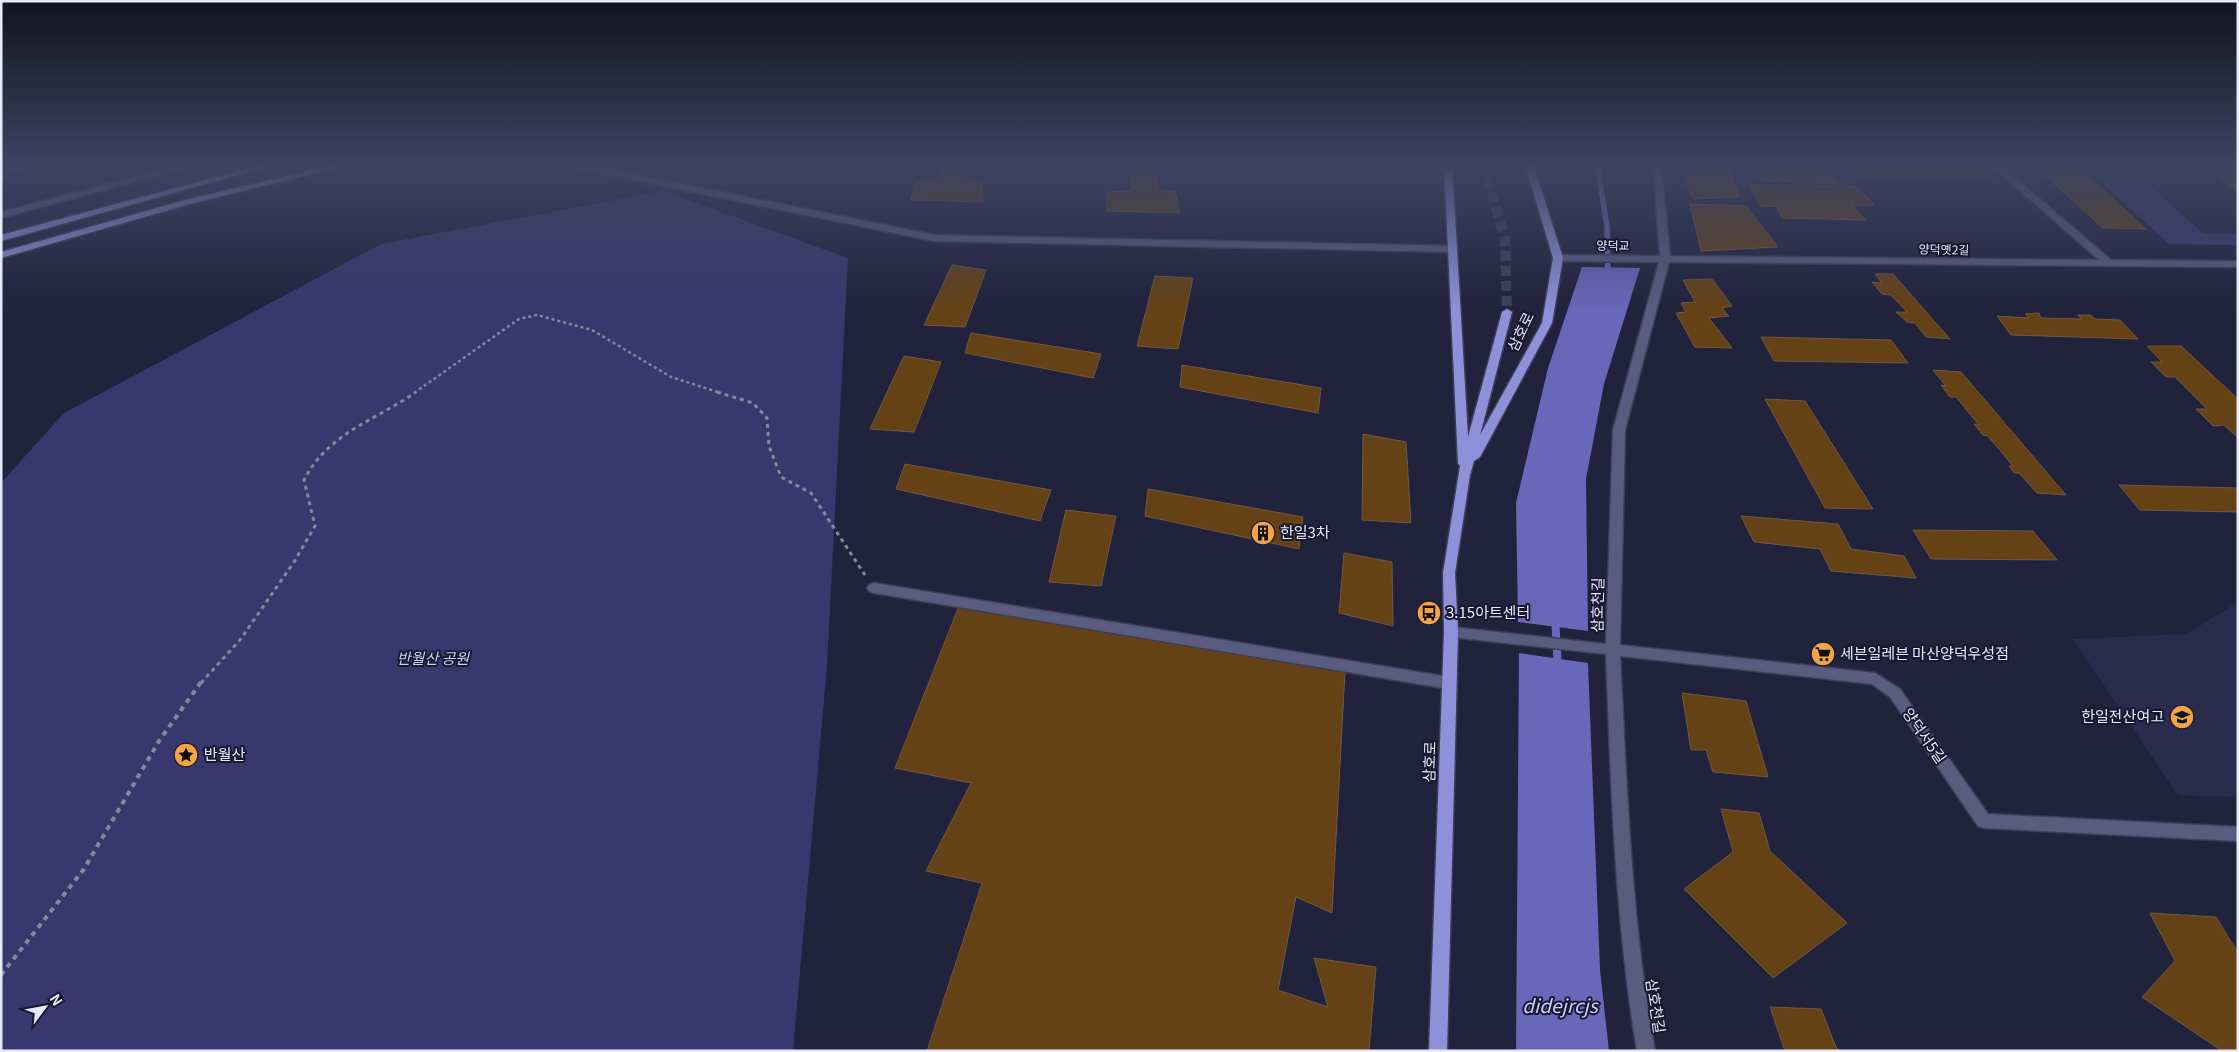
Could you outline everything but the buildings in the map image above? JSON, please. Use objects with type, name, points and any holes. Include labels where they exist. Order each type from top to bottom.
[{"type":"main road","points":[[1,238],[93,213]]},
{"type":"main road","points":[[1,255],[149,213]]},
{"type":"main road","name":"삼호로","points":[[1451,213],[1464,475]]},
{"type":"main road","name":"삼호로","points":[[1464,475],[1547,324],[1558,258],[1544,213]]},
{"type":"main road","name":"삼호로","points":[[1438,1051],[1450,683],[1449,573],[1464,475],[1506,312]]},
{"type":"street","points":[[818,213],[934,238],[1453,249]]},
{"type":"street","name":"삼호천길","points":[[1646,1051],[1637,1000],[1622,859],[1614,651],[1619,430],[1664,259],[1661,213]]},
{"type":"street","points":[[2051,213],[2110,264]]},
{"type":"street","name":"양덕교","points":[[1558,258],[1650,259]]},
{"type":"street","name":"양덕옛2길","points":[[1650,259],[2238,264]]},
{"type":"street","points":[[874,588],[1450,683]]},
{"type":"street","name":"양덕서5길","points":[[1451,632],[1875,679],[1894,693],[1984,821],[2238,834]]},
{"type":"path","points":[[1,975],[84,869],[164,734],[202,681],[240,640],[294,562],[316,526],[304,480],[308,470],[327,450],[356,425],[401,402],[520,319],[537,315],[592,330],[671,377],[753,402],[767,418],[769,446],[781,477],[811,493],[874,588]]},
{"type":"shaded area","name":"한일전산여고","points":[[2238,602],[2238,797],[2178,795],[2073,639],[2187,634]]},
{"type":"green space","name":"반월산 공원","points":[[545,213],[724,213],[848,258],[827,666],[793,1051],[1,1051],[1,483],[64,413],[381,244]]},
{"type":"green space","points":[[2135,213],[2180,213],[2203,233],[2238,234],[2238,245],[2169,244]]},
{"type":"water","points":[[1582,267],[1640,268],[1604,384],[1586,479],[1588,631],[1518,622],[1516,503],[1548,368]]},
{"type":"water","name":"didejrcjs","points":[[1519,653],[1588,663],[1600,970],[1609,1051],[1516,1051]]},
{"type":"waterway","points":[[1605,213],[1608,276]]},
{"type":"waterway","points":[[1555,617],[1558,668]]},
{"type":"tunnel","points":[[1497,213],[1505,240],[1507,312]]},
{"type":"place","name":"한일3차","points":[[1263,533]]},
{"type":"place","name":"3.15아트센터","points":[[1429,613]]},
{"type":"place","name":"세븐일레븐 마산양덕우성점","points":[[1823,654]]},
{"type":"place","name":"한일전산여고","points":[[2182,717]]},
{"type":"place","name":"반월산","points":[[186,755]]}]
